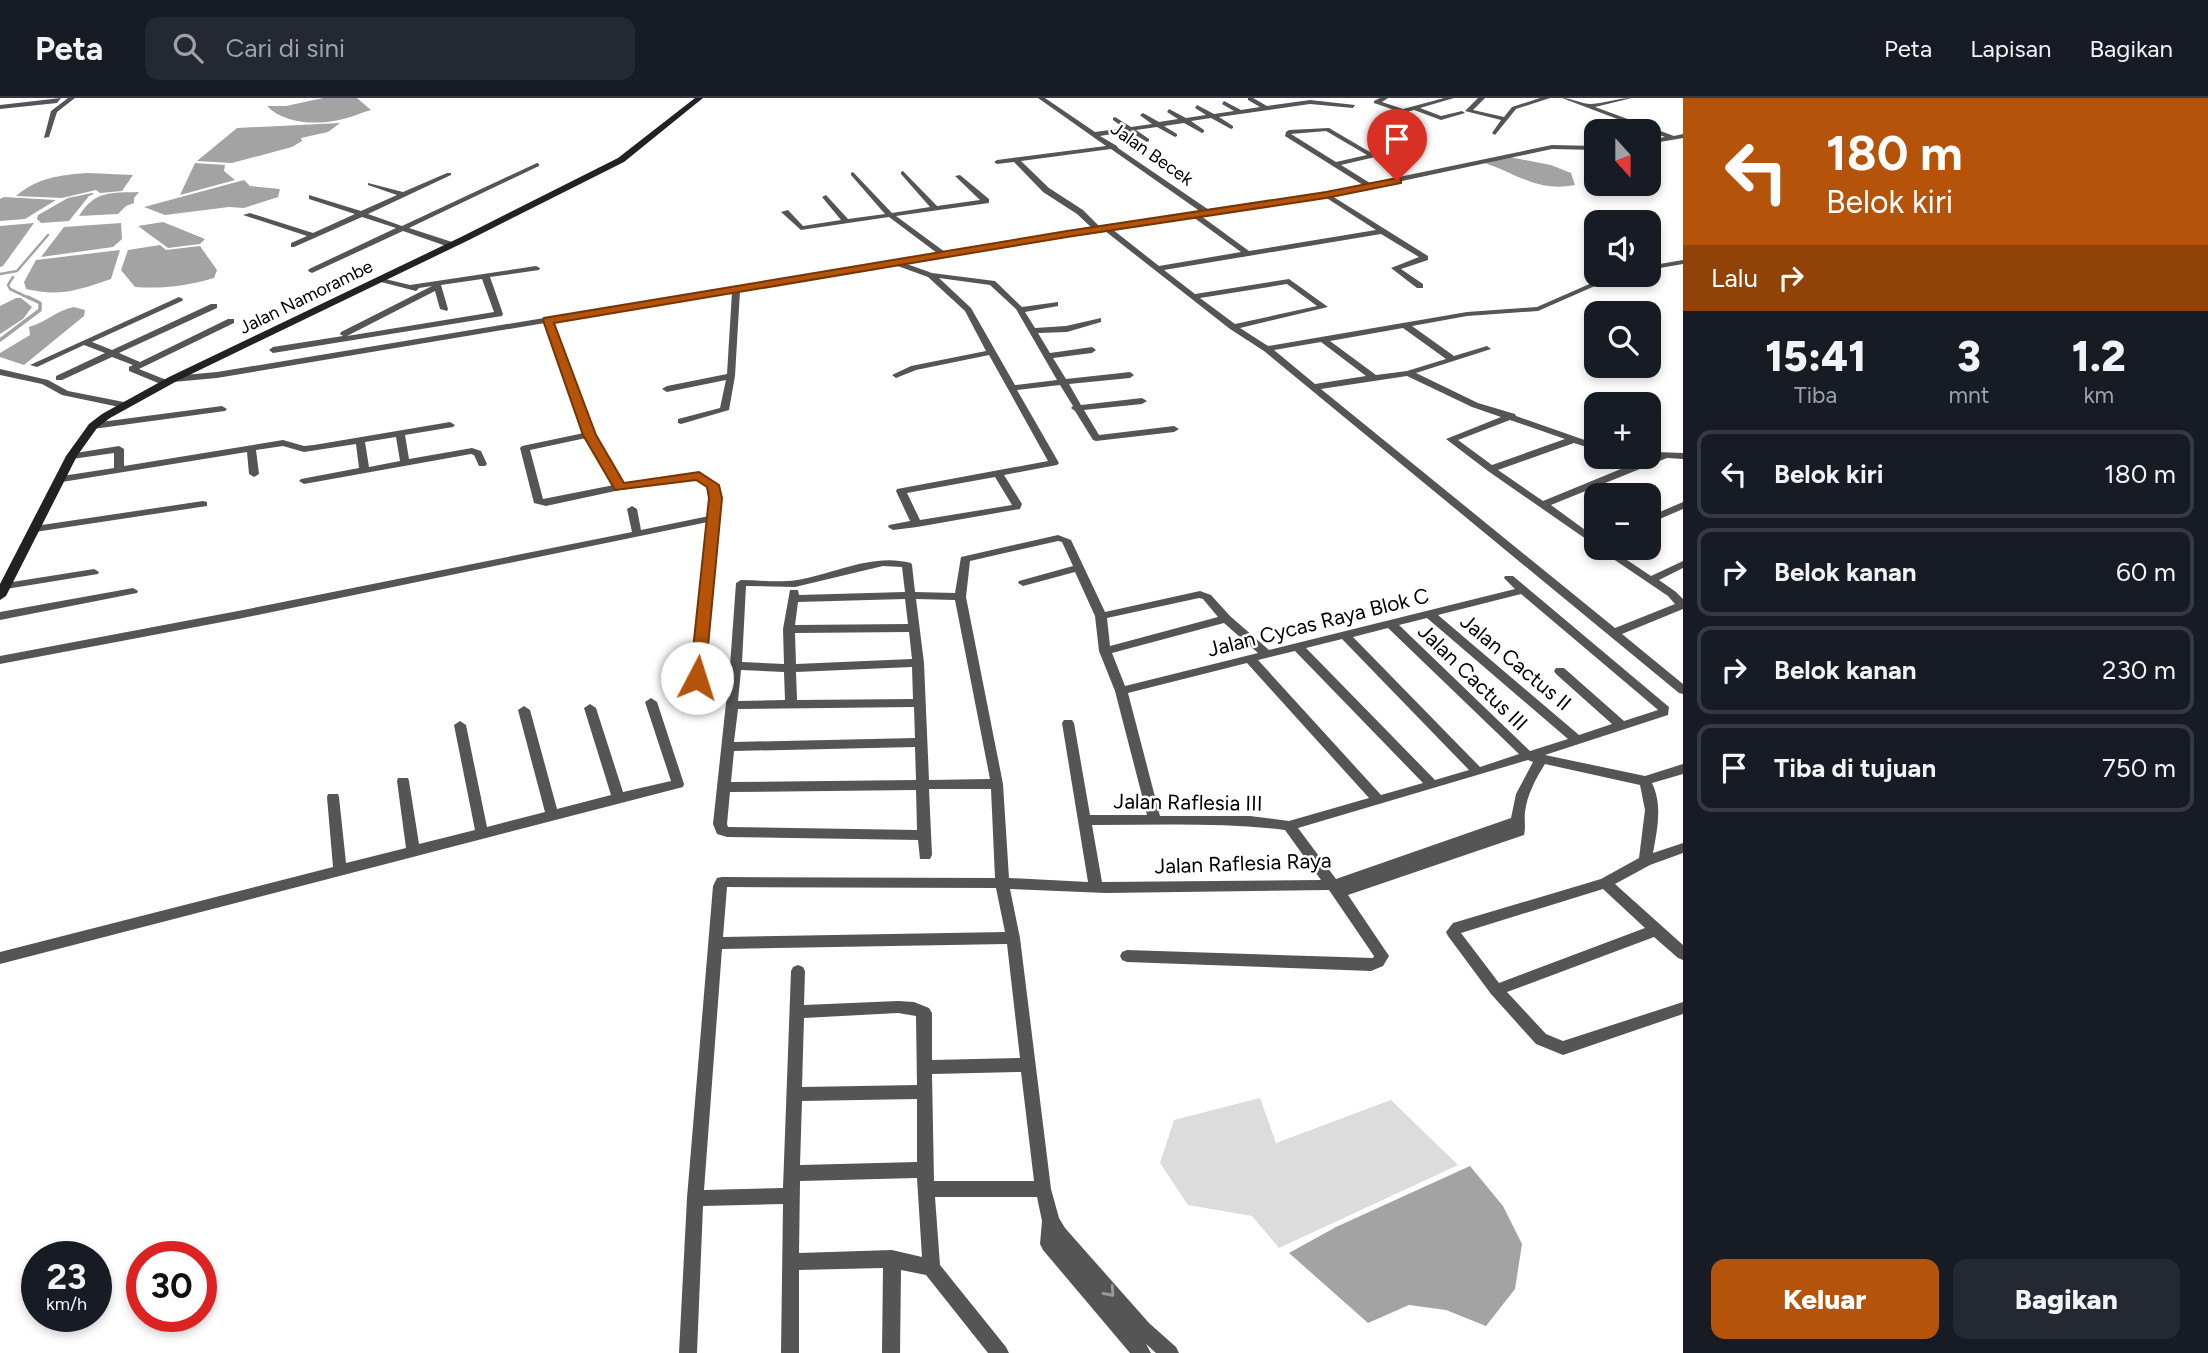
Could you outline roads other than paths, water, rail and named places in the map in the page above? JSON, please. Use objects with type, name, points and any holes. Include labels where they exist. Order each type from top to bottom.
[{"type":"main road","name":"Jalan Namorambe","points":[[3,591],[72,456],[93,426],[124,405],[170,381],[621,160],[699,98]]},
{"type":"street","points":[[0,107],[57,101],[58,98]]},
{"type":"street","points":[[46,137],[54,111],[72,98]]},
{"type":"street","name":"Jalan Becek","points":[[1041,98],[1097,134],[1208,213]]},
{"type":"street","points":[[1280,98],[1304,111]]},
{"type":"street","points":[[1385,98],[1376,102],[1399,110],[1451,98]]},
{"type":"street","points":[[1482,98],[1468,111],[1504,119]]},
{"type":"street","points":[[1565,98],[1670,139],[1683,148]]},
{"type":"street","points":[[1589,106],[1629,98]]},
{"type":"street","points":[[1250,99],[1266,108]]},
{"type":"street","points":[[1495,133],[1514,108],[1539,99]]},
{"type":"street","points":[[1097,134],[1291,104],[1310,102],[1353,106]]},
{"type":"street","points":[[1224,103],[1240,112]]},
{"type":"street","points":[[1197,107],[1231,127]]},
{"type":"street","points":[[1414,108],[1441,118],[1462,113]]},
{"type":"street","points":[[1169,111],[1202,131]]},
{"type":"street","points":[[1143,116],[1175,135]]},
{"type":"street","points":[[1115,119],[1147,140]]},
{"type":"street","points":[[1335,165],[1373,156],[1327,128],[1287,133],[1287,135],[1335,165],[1371,187]]},
{"type":"street","points":[[1661,140],[1683,136]]},
{"type":"street","points":[[1002,153],[1105,140]]},
{"type":"street","points":[[997,162],[1115,147]]},
{"type":"street","points":[[231,321],[132,369],[170,381],[217,374],[736,291],[944,254],[1326,195],[1552,147],[1584,148]]},
{"type":"street","points":[[1016,160],[1046,190],[1060,196],[1159,268],[1233,327],[1267,349],[1683,690]]},
{"type":"street","points":[[312,271],[537,166]]},
{"type":"street","points":[[903,173],[936,209]]},
{"type":"street","points":[[294,245],[449,174]]},
{"type":"street","points":[[853,174],[890,215],[944,254]]},
{"type":"street","points":[[785,212],[799,228],[986,201],[958,176]]},
{"type":"street","points":[[370,184],[405,195]]},
{"type":"street","points":[[1326,195],[1425,258],[1395,268],[1420,286]]},
{"type":"street","points":[[312,197],[449,244]]},
{"type":"street","points":[[826,197],[846,221]]},
{"type":"street","points":[[247,215],[314,236]]},
{"type":"street","points":[[1195,215],[1250,254]]},
{"type":"street","points":[[1159,268],[1383,231]]},
{"type":"street","points":[[1661,266],[1683,262]]},
{"type":"street","points":[[894,263],[931,275],[989,282],[1020,310],[1076,408],[1094,436],[1099,439],[1174,429]]},
{"type":"street","points":[[411,287],[536,268]]},
{"type":"street","points":[[918,524],[901,491],[1054,464],[968,310],[931,275]]},
{"type":"street","points":[[273,350],[499,314],[485,276]]},
{"type":"street","points":[[380,279],[426,293]]},
{"type":"street","points":[[1195,296],[1289,281],[1324,307],[1233,327]]},
{"type":"street","points":[[331,341],[437,285]]},
{"type":"street","points":[[437,285],[444,309]]},
{"type":"street","points":[[1267,349],[1472,313],[1538,309],[1588,287]]},
{"type":"street","points":[[681,421],[723,411],[731,376],[736,291]]},
{"type":"street","points":[[34,365],[179,299]]},
{"type":"street","points":[[1020,310],[1055,304]]},
{"type":"street","points":[[59,378],[214,306]]},
{"type":"street","points":[[548,320],[589,435],[620,487]]},
{"type":"street","points":[[1032,331],[1067,329],[1098,320]]},
{"type":"street","points":[[1405,325],[1452,359]]},
{"type":"street","points":[[1324,340],[1374,378]]},
{"type":"street","points":[[84,342],[141,365]]},
{"type":"street","points":[[1313,387],[1408,373],[1487,349]]},
{"type":"street","points":[[1046,356],[1092,350]]},
{"type":"street","points":[[896,375],[914,368],[992,352]]},
{"type":"street","points":[[0,372],[45,382],[65,393],[124,405]]},
{"type":"street","points":[[1408,373],[1475,405],[1584,444]]},
{"type":"street","points":[[1010,388],[1130,375]]},
{"type":"street","points":[[667,389],[731,376]]},
{"type":"street","points":[[1076,408],[1142,401]]},
{"type":"street","points":[[93,426],[222,409]]},
{"type":"street","points":[[1512,416],[1451,439],[1584,534]]},
{"type":"street","points":[[62,479],[251,448],[288,443],[304,449],[450,425]]},
{"type":"street","points":[[400,433],[405,462]]},
{"type":"street","points":[[589,435],[525,448],[537,499],[546,503],[620,487],[692,476],[704,478],[713,485],[713,518],[697,678]]},
{"type":"street","points":[[360,440],[364,470]]},
{"type":"street","points":[[1491,469],[1572,440]]},
{"type":"street","points":[[251,448],[254,474]]},
{"type":"street","points":[[72,456],[119,449],[119,469]]},
{"type":"street","points":[[304,481],[472,451],[478,453],[482,464]]},
{"type":"street","points":[[1661,454],[1683,456]]},
{"type":"street","points":[[1545,506],[1547,502],[1667,454]]},
{"type":"street","points":[[893,527],[1016,507],[1017,504],[998,474]]},
{"type":"street","points":[[35,528],[203,503]]},
{"type":"street","points":[[1661,515],[1683,505]]},
{"type":"street","points":[[632,509],[637,533]]},
{"type":"street","points":[[0,660],[238,615],[713,518]]},
{"type":"street","points":[[1155,822],[1121,691],[1105,651],[1101,616],[1066,540],[1062,538],[967,558],[963,564],[960,597],[997,784],[1002,883],[1013,938],[1043,1189],[1051,1221],[1049,1244],[1139,1342],[1170,1353]]},
{"type":"street","points":[[1613,633],[1682,605],[1681,601],[1620,560]]},
{"type":"street","points":[[1651,580],[1683,564]]},
{"type":"street","points":[[923,835],[722,830],[720,824],[726,787],[741,583],[794,584],[872,565],[906,565],[912,595],[918,663],[925,855]]},
{"type":"street","points":[[1023,583],[1079,568]]},
{"type":"street","points":[[3,591],[94,572]]},
{"type":"street","points":[[1127,956],[1371,965],[1378,962],[1382,956],[1289,827],[1535,758],[1576,739],[1662,714],[1664,709],[1510,578]]},
{"type":"street","points":[[791,704],[789,629],[794,584]]},
{"type":"street","name":"Jalan Cycas Raya Blok C","points":[[1121,691],[1524,590]]},
{"type":"street","points":[[0,616],[133,592]]},
{"type":"street","points":[[1101,616],[1195,593],[1207,597],[1226,619],[1268,654]]},
{"type":"street","points":[[794,599],[912,595],[960,597]]},
{"type":"street","name":"Jalan Cactus II","points":[[1430,614],[1576,739]]},
{"type":"street","points":[[1105,651],[1226,619]]},
{"type":"street","name":"Jalan Cactus III","points":[[1392,625],[1535,758]]},
{"type":"street","points":[[789,629],[915,628]]},
{"type":"street","points":[[1345,635],[1478,772]]},
{"type":"street","points":[[1298,647],[1432,785]]},
{"type":"street","points":[[1250,659],[1379,801]]},
{"type":"street","points":[[736,666],[791,668],[918,663]]},
{"type":"street","points":[[1560,671],[1621,725]]},
{"type":"street","points":[[0,958],[678,784],[651,702]]},
{"type":"street","points":[[731,705],[919,703]]},
{"type":"street","points":[[590,708],[618,798]]},
{"type":"street","points":[[524,710],[552,815]]},
{"type":"street","points":[[1068,723],[1096,887]]},
{"type":"street","points":[[460,725],[482,833]]},
{"type":"street","points":[[729,747],[920,743]]},
{"type":"street","points":[[1535,758],[1645,781],[1683,769]]},
{"type":"street","name":"Jalan Raflesia Raya","points":[[1002,883],[1096,887],[1336,889],[1516,821],[1535,768],[1535,758]]},
{"type":"street","points":[[403,781],[413,851]]},
{"type":"street","points":[[1645,781],[1654,805],[1645,861]]},
{"type":"street","points":[[726,787],[997,784]]},
{"type":"street","points":[[333,797],[340,870]]},
{"type":"street","name":"Jalan Raflesia III","points":[[1086,820],[1250,821],[1289,827]]},
{"type":"street","points":[[1683,848],[1645,861],[1605,883],[1453,930],[1453,935],[1496,990],[1541,1039],[1563,1048],[1683,1007]]},
{"type":"street","points":[[688,1353],[695,1198],[720,886],[725,881],[1002,883]]},
{"type":"street","points":[[1605,883],[1683,954]]},
{"type":"street","points":[[1496,990],[1656,930]]},
{"type":"street","points":[[717,943],[1013,938]]},
{"type":"street","points":[[790,1353],[790,1196],[798,971]]},
{"type":"street","points":[[797,1012],[898,1007],[920,1009],[925,1016],[925,1170],[930,1268]]},
{"type":"street","points":[[925,1068],[1028,1065]]},
{"type":"street","points":[[794,1094],[924,1093]]},
{"type":"street","points":[[792,1172],[925,1170]]},
{"type":"street","points":[[927,1189],[1043,1189]]},
{"type":"street","points":[[695,1198],[790,1196]]},
{"type":"street","points":[[792,1262],[892,1259],[930,1268],[1000,1353]]},
{"type":"street","points":[[891,1353],[892,1259]]},
{"type":"waterway","points":[[0,274],[17,271],[48,235]]},
{"type":"waterway","points":[[13,277],[8,285],[10,289],[31,299]]},
{"type":"waterway","points":[[0,340],[40,310],[40,303],[28,297]]}]
